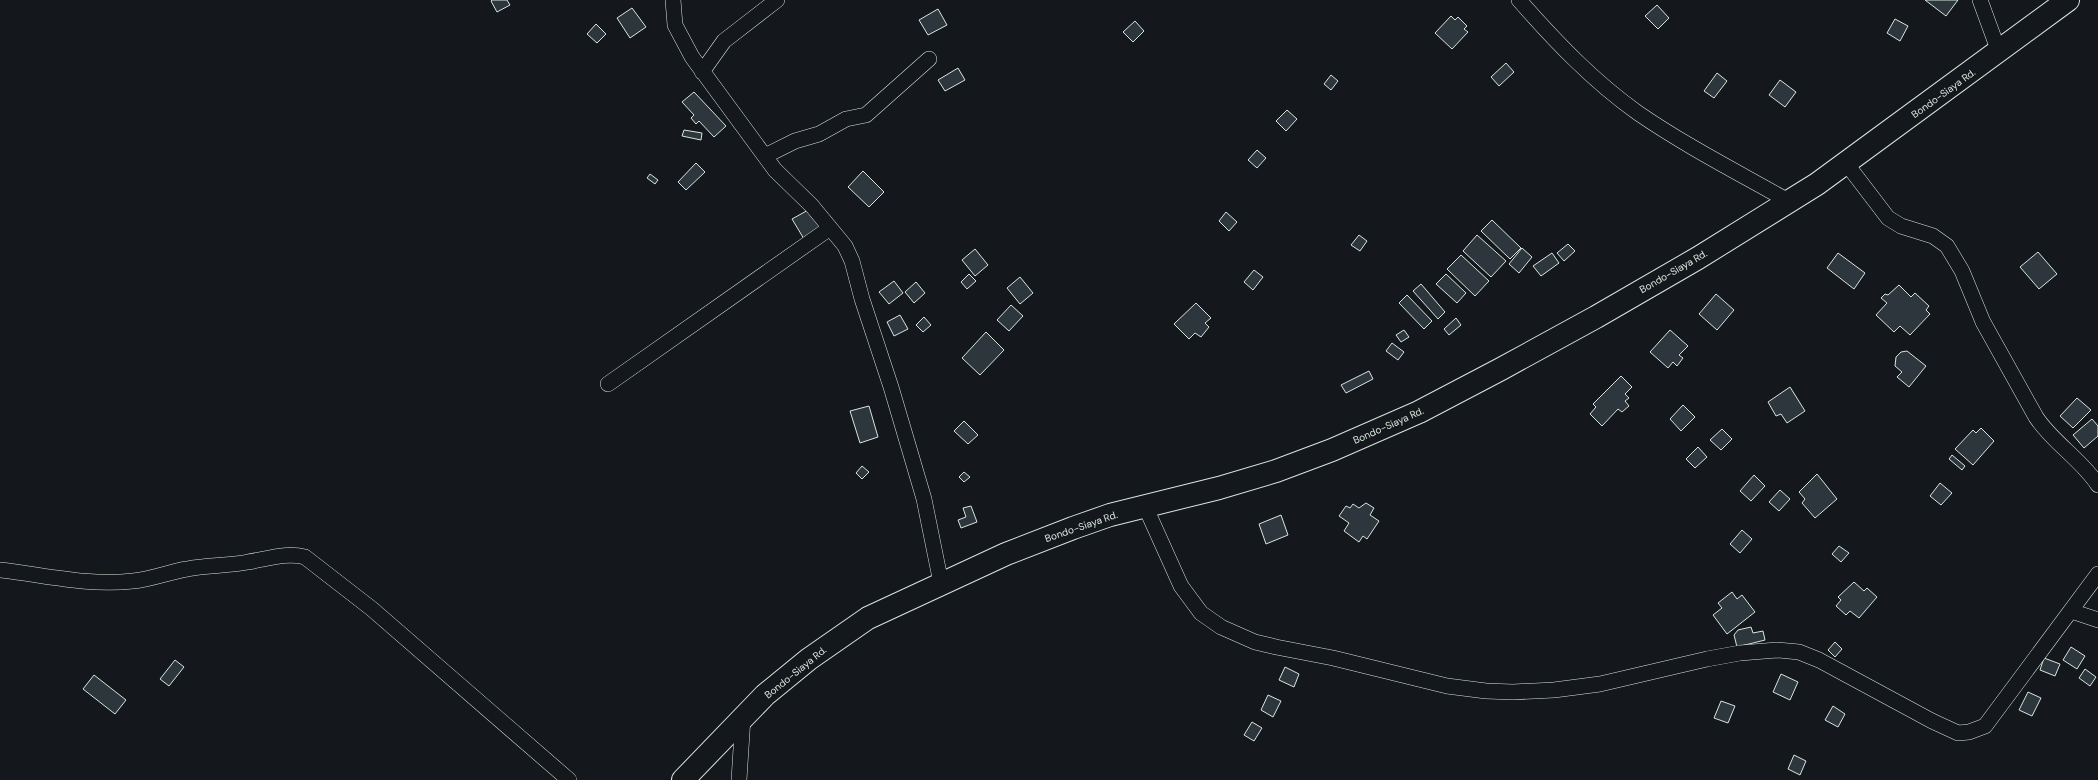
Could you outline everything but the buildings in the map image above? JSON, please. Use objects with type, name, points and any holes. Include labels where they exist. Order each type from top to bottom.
[{"type":"highway","name":"Bondo-Siaya Rd.","points":[[683,780],[743,717],[789,675],[834,640],[868,618],[1006,554],[1066,530],[1145,506],[1227,486],[1289,467],[1419,412],[1596,317],[1790,202],[1999,52],[2068,0]]},
{"type":"street","points":[[673,0],[675,25],[702,72],[775,170],[812,206],[845,246],[852,261],[862,299],[891,387],[924,499],[941,583]]},
{"type":"street","points":[[702,72],[717,48],[724,41],[777,0]]},
{"type":"street","points":[[1520,0],[1568,54],[1606,88],[1638,113],[1680,140],[1790,202]]},
{"type":"street","points":[[1980,0],[1999,52]]},
{"type":"street","points":[[765,156],[795,141],[820,134],[846,119],[866,115],[929,58]]},
{"type":"street","points":[[1846,163],[1888,218],[1901,226],[1933,236],[1947,246],[1962,271],[1983,322],[2036,418],[2045,431],[2084,468],[2098,485]]},
{"type":"street","points":[[608,384],[830,228]]},
{"type":"street","points":[[1145,506],[1167,557],[1187,597],[1201,614],[1221,627],[1255,642],[1333,658],[1448,686],[1486,691],[1554,690],[1600,684],[1733,654],[1777,650],[1799,652],[1819,660],[1932,721],[1958,733],[1968,732],[1985,726],[2098,574]]},
{"type":"street","points":[[0,570],[82,583],[114,583],[135,581],[188,568],[247,562],[279,556],[294,555],[305,557],[372,609],[569,780]]},
{"type":"street","points":[[2071,611],[2098,620]]},
{"type":"street","points":[[739,780],[743,717]]}]
